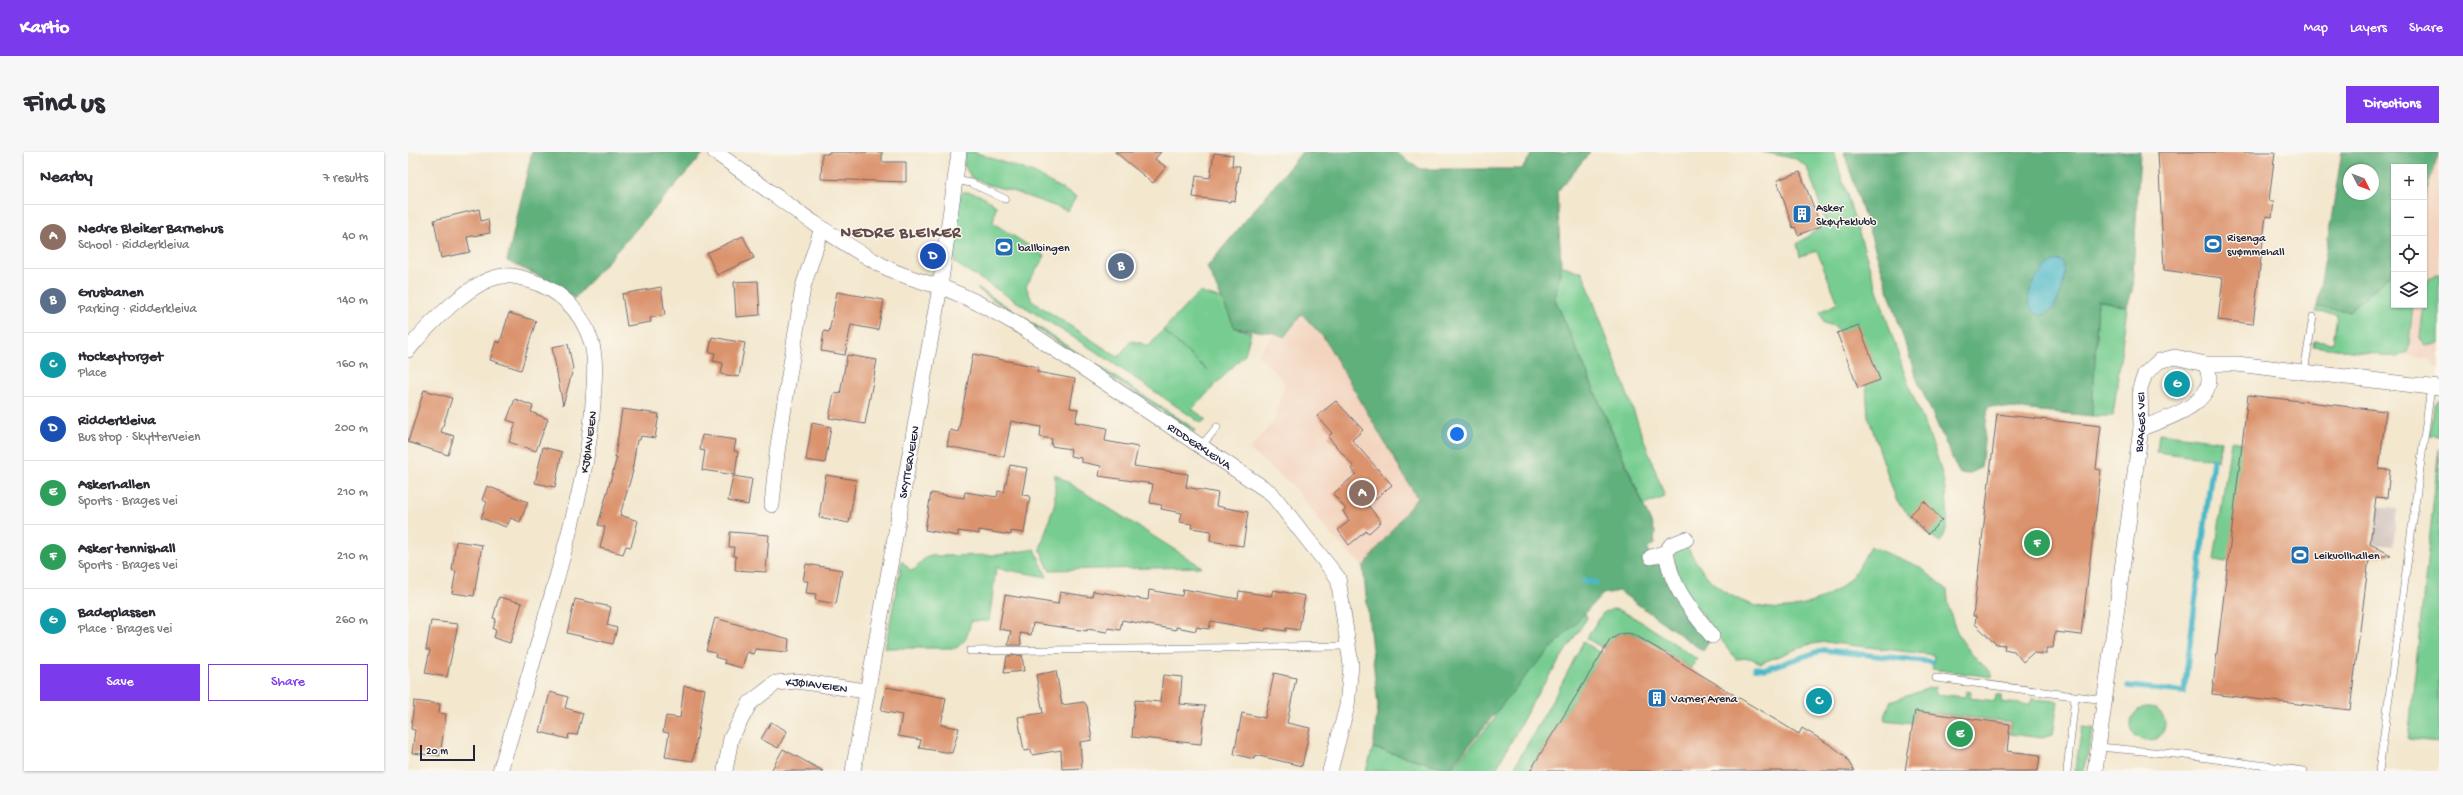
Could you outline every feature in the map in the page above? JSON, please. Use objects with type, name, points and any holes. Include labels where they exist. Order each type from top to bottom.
[{"type":"street","name":"RIDDERKLEIVA","points":[[715,152],[822,228],[887,268],[912,280],[940,287],[979,303],[1020,326],[1202,445],[1271,493],[1338,578],[1351,665],[1347,706],[1330,771]]},
{"type":"street","name":"SKYTTERVEIEN","points":[[853,771],[866,691],[940,287],[959,152]]},
{"type":"street","points":[[772,504],[777,452],[803,287],[822,228]]},
{"type":"street","name":"KJØIAVEIEN","points":[[408,350],[449,307],[476,287],[502,276],[519,277],[541,284],[561,296],[574,309],[592,343],[594,380],[590,440],[578,501],[530,675],[500,771]]},
{"type":"street","name":"BRAGES VEI","points":[[2095,771],[2141,428],[2140,388],[2151,366],[2158,361],[2175,357],[2205,364],[2237,364],[2435,388]]},
{"type":"street","points":[[2141,428],[2180,413],[2199,400],[2207,391],[2210,380],[2205,364]]},
{"type":"street","points":[[1651,557],[1666,552],[1671,545],[1686,539]]},
{"type":"street","points":[[1666,552],[1668,571],[1675,584],[1685,601],[1712,636]]},
{"type":"street","name":"KJØIAVEIEN","points":[[725,771],[731,738],[750,703],[776,683],[797,681],[866,691]]},
{"type":"lane","points":[[955,180],[971,183],[1005,199]]},
{"type":"lane","points":[[2304,373],[2313,318]]},
{"type":"lane","points":[[2379,771],[2435,388]]},
{"type":"lane","points":[[1202,445],[1217,427]]},
{"type":"lane","points":[[970,651],[1349,646]]},
{"type":"lane","points":[[1936,678],[2105,700]]},
{"type":"lane","points":[[2067,771],[2075,697]]},
{"type":"lane","points":[[2099,747],[2185,755],[2304,771]]},
{"type":"shaded area","points":[[2439,155],[2439,369],[2430,360],[2405,354],[2410,308],[2427,308],[2427,190]]},
{"type":"shaded area","points":[[1302,314],[1324,338],[1417,498],[1363,567],[1327,530],[1293,486],[1249,449],[1274,421],[1285,383],[1258,355],[1274,333],[1284,336]]},
{"type":"shaded area","points":[[2378,507],[2397,509],[2393,546],[2373,544]]},
{"type":"green space","points":[[532,152],[700,152],[703,154],[574,299],[558,285],[507,261]]},
{"type":"green space","points":[[965,152],[974,152],[1034,173],[1076,197],[1068,211],[1009,190],[989,185],[971,177],[964,165]]},
{"type":"green space","points":[[1302,152],[1395,152],[1421,169],[1522,169],[1533,152],[1590,152],[1557,192],[1561,265],[1555,299],[1655,532],[1654,544],[1647,549],[1654,563],[1660,561],[1667,582],[1673,592],[1709,641],[1703,651],[1619,591],[1603,594],[1528,673],[1450,769],[1373,748],[1378,706],[1363,567],[1417,498],[1324,338],[1302,314],[1284,337],[1274,333],[1235,328],[1207,267]]},
{"type":"green space","points":[[1762,152],[1834,152],[1859,235],[1904,372],[1934,448],[1942,474],[1947,500],[1947,519],[1944,536],[1940,542],[1928,534],[1897,502],[1868,416],[1866,385],[1836,327],[1824,323],[1820,312],[1838,303],[1817,251],[1800,256],[1797,244],[1826,223],[1807,167],[1796,159]]},
{"type":"green space","points":[[1844,152],[2140,152],[2132,291],[2127,307],[2098,300],[2092,416],[1988,406],[1981,468],[1968,474],[1959,473],[1916,377]]},
{"type":"green space","points":[[2342,152],[2439,152],[2427,190],[2427,164],[2391,164],[2391,275],[2349,311],[2317,307]]},
{"type":"green space","points":[[963,192],[977,194],[996,206],[993,223],[1045,256],[1026,286],[1032,301],[1118,357],[1131,341],[1141,343],[1148,347],[1199,292],[1222,299],[1235,328],[1251,332],[1245,354],[1192,409],[1206,419],[1201,423],[1095,351],[955,263],[952,236],[953,216],[958,199]]},
{"type":"green space","points":[[1561,265],[1583,273],[1665,497],[1644,505],[1555,299]]},
{"type":"green space","points":[[2391,275],[2391,308],[2413,308],[2408,352],[2398,357],[2313,346],[2314,341],[2333,343],[2337,314],[2316,312],[2317,307],[2349,311]]},
{"type":"green space","points":[[2439,275],[2439,343],[2425,346],[2420,338],[2423,308],[2427,308],[2427,283],[2429,279]]},
{"type":"green space","points":[[977,287],[1195,429],[1194,432],[980,291]]},
{"type":"green space","points":[[2098,300],[2127,307],[2113,416],[2092,416]]},
{"type":"green space","points":[[2439,399],[2439,437],[2430,436],[2434,406]]},
{"type":"green space","points":[[2159,433],[2221,441],[2218,460],[2157,452]]},
{"type":"green space","points":[[2231,441],[2244,443],[2230,555],[2226,562],[2214,560]]},
{"type":"green space","points":[[2439,449],[2439,742],[2408,739]]},
{"type":"green space","points":[[1055,474],[1202,567],[1049,570],[1040,549],[1055,502]]},
{"type":"green space","points":[[1682,546],[1687,547],[1707,576],[1713,583],[1724,591],[1753,605],[1769,608],[1799,606],[1814,602],[1828,595],[1851,578],[1870,546],[1920,567],[1947,590],[1951,616],[1960,637],[1973,655],[1992,673],[1992,677],[1932,669],[1934,655],[1825,642],[1807,645],[1761,663],[1750,658],[1736,659],[1678,584],[1673,551]]},
{"type":"green space","points":[[1035,549],[1047,577],[996,568],[989,621],[971,621],[965,640],[956,648],[885,648],[902,561],[910,570],[914,570],[925,558],[931,556],[998,555]]},
{"type":"green space","points":[[1579,595],[1587,618],[1536,696],[1495,771],[1366,771],[1373,748],[1450,769],[1495,718],[1492,707]]},
{"type":"green space","points":[[1613,609],[1631,616],[1697,659],[1691,668],[1651,642],[1635,634],[1625,633],[1617,635],[1604,649],[1586,638],[1603,613]]},
{"type":"green space","points":[[1583,642],[1602,654],[1530,771],[1512,771],[1560,687]]},
{"type":"green space","points":[[1936,687],[1935,694],[1965,697],[1966,691],[1971,692],[1970,698],[1995,701],[1996,695],[2001,695],[2001,702],[2030,705],[2032,699],[2058,701],[2053,735],[2042,738],[2010,734],[2011,722],[1915,711],[1913,723],[1884,720],[1890,702],[1929,688]]},
{"type":"green space","points":[[2148,707],[2154,708],[2160,712],[2164,718],[2164,730],[2160,736],[2154,740],[2148,741],[2142,740],[2136,736],[2132,730],[2131,724],[2132,718],[2136,712],[2142,708]]},
{"type":"green space","points":[[2082,727],[2094,728],[2083,771],[2075,771]]},
{"type":"water","points":[[2057,260],[2062,261],[2064,267],[2061,292],[2053,308],[2047,313],[2041,315],[2033,310],[2029,303],[2029,295],[2032,286],[2043,270]]},
{"type":"building","points":[[829,152],[882,152],[882,162],[906,162],[906,182],[821,179],[822,154],[828,154]]},
{"type":"building","points":[[1115,152],[1161,152],[1155,159],[1166,167],[1153,183]]},
{"type":"building","name":"Risenga svømmehall","points":[[2158,152],[2275,152],[2269,201],[2274,201],[2272,217],[2266,216],[2253,324],[2218,320],[2223,278],[2164,270]]},
{"type":"building","points":[[1214,153],[1233,155],[1232,166],[1240,166],[1235,201],[1230,200],[1230,202],[1193,197],[1196,176],[1210,178]]},
{"type":"building","name":"Asker Skøyteklubb","points":[[1800,172],[1821,226],[1798,235],[1795,227],[1793,228],[1777,180]]},
{"type":"building","points":[[479,209],[481,221],[488,219],[490,233],[467,237],[470,252],[441,258],[434,220]]},
{"type":"building","points":[[743,236],[754,258],[717,275],[707,253]]},
{"type":"building","points":[[758,281],[760,315],[736,317],[734,282]]},
{"type":"building","points":[[661,287],[665,315],[650,318],[651,322],[627,326],[622,294]]},
{"type":"building","points":[[837,292],[884,300],[878,330],[851,325],[845,355],[821,351],[824,331],[829,332]]},
{"type":"building","points":[[509,313],[536,321],[521,370],[490,360],[496,341],[500,343]]},
{"type":"building","points":[[1859,325],[1880,380],[1858,388],[1837,333]]},
{"type":"building","points":[[712,337],[745,343],[739,377],[721,374],[723,363],[713,361],[715,353],[709,352]]},
{"type":"building","points":[[568,344],[573,369],[563,405],[552,347]]},
{"type":"building","points":[[973,354],[1038,367],[1037,372],[1075,379],[1070,408],[1078,409],[1075,422],[1107,428],[1105,441],[1138,447],[1134,466],[1188,474],[1186,487],[1218,493],[1216,506],[1248,512],[1243,546],[1210,541],[1211,531],[1191,528],[1192,524],[1180,522],[1182,513],[1161,509],[1162,505],[1150,503],[1153,484],[1099,476],[1101,466],[1081,462],[1081,458],[1070,456],[1071,449],[1051,446],[1052,439],[1040,437],[1041,427],[1011,421],[1004,457],[947,446],[950,430],[958,432]]},
{"type":"building","points":[[847,355],[877,360],[865,424],[829,418],[834,393],[840,394]]},
{"type":"building","points":[[424,390],[452,398],[441,432],[454,436],[448,455],[408,442]]},
{"type":"building","name":"Leikvollhallen","points":[[2248,395],[2386,411],[2379,469],[2390,470],[2387,498],[2376,497],[2370,544],[2391,555],[2369,558],[2350,710],[2212,694]]},
{"type":"building","points":[[515,399],[533,406],[531,412],[548,419],[536,451],[509,442],[516,423],[507,420]]},
{"type":"building","points":[[1336,401],[1363,430],[1352,440],[1392,485],[1368,505],[1381,522],[1369,533],[1366,531],[1349,545],[1338,530],[1349,521],[1343,511],[1346,509],[1333,494],[1356,474],[1352,469],[1354,467],[1328,437],[1332,433],[1317,416]]},
{"type":"building","points":[[622,409],[659,414],[655,438],[641,436],[640,440],[637,440],[633,471],[620,515],[638,521],[631,547],[626,546],[623,554],[600,548],[605,527],[598,525],[617,457],[615,457]]},
{"type":"building","points":[[1997,414],[2101,426],[2096,469],[2101,470],[2081,635],[2055,632],[2053,648],[2046,648],[2046,654],[2033,653],[2023,662],[2014,651],[2004,649],[2005,645],[1996,644],[1975,624],[1976,616],[1973,616]]},
{"type":"building","points":[[812,423],[831,427],[825,463],[806,460]]},
{"type":"building","points":[[702,435],[736,440],[734,451],[738,452],[735,475],[702,470],[705,451],[700,450]]},
{"type":"building","points":[[543,447],[562,452],[555,487],[535,483]]},
{"type":"building","points":[[1010,465],[1027,468],[1022,495],[1030,496],[1024,533],[1011,531],[1011,535],[979,530],[979,534],[958,531],[958,536],[925,530],[931,493],[964,498],[965,492],[997,497],[998,491],[1004,492]]},
{"type":"building","points":[[826,475],[856,480],[849,523],[819,517]]},
{"type":"building","points":[[733,476],[752,479],[748,505],[728,501]]},
{"type":"building","points":[[487,486],[528,502],[520,522],[511,518],[506,527],[481,518],[487,502],[482,500]]},
{"type":"building","points":[[1924,501],[1942,520],[1928,534],[1910,515]]},
{"type":"building","points":[[730,532],[769,535],[766,572],[735,570],[736,556],[733,556],[734,547],[729,547]]},
{"type":"building","points":[[456,541],[482,545],[474,596],[452,593],[456,571],[452,570]]},
{"type":"building","points":[[806,564],[842,570],[836,604],[815,600],[816,594],[806,593],[808,581],[803,581]]},
{"type":"building","points":[[1183,589],[1238,599],[1239,591],[1271,596],[1273,590],[1305,596],[1299,630],[1286,628],[1286,631],[1266,628],[1265,631],[1211,621],[1209,629],[1196,627],[1196,631],[1176,627],[1176,630],[1122,620],[1120,630],[1108,628],[1107,632],[1087,629],[1087,631],[1033,623],[1031,635],[1020,633],[1021,645],[1008,645],[1011,631],[999,629],[1005,595],[1058,604],[1060,592],[1092,597],[1093,591],[1148,600],[1149,590],[1182,596]]},
{"type":"building","points":[[499,597],[522,603],[510,643],[494,638],[496,630],[493,629],[496,619],[493,618]]},
{"type":"building","points":[[575,599],[611,607],[607,625],[617,628],[613,644],[567,633]]},
{"type":"building","points":[[715,618],[789,639],[788,652],[755,649],[753,654],[747,652],[742,668],[724,663],[725,660],[715,657],[716,653],[706,651]]},
{"type":"building","points":[[431,621],[458,624],[447,677],[425,673],[430,650],[426,650]]},
{"type":"building","name":"Varner Arena","points":[[1628,633],[1635,635],[1799,734],[1802,728],[1832,746],[1845,756],[1854,771],[1530,771],[1610,640],[1620,634]]},
{"type":"building","points":[[1022,655],[1024,671],[1004,673],[1007,656]]},
{"type":"building","points":[[1056,671],[1062,705],[1084,702],[1087,706],[1092,740],[1080,742],[1082,768],[1062,769],[1061,750],[1032,755],[1031,750],[1024,751],[1018,717],[1043,713],[1036,675]]},
{"type":"building","points":[[1274,673],[1296,678],[1287,723],[1310,728],[1302,766],[1255,755],[1254,759],[1234,754],[1242,713],[1265,718]]},
{"type":"building","points":[[1163,675],[1182,677],[1180,704],[1205,706],[1201,744],[1132,737],[1135,700],[1160,702]]},
{"type":"building","points":[[684,686],[705,689],[693,761],[665,757],[669,733],[663,732],[666,716],[680,718]]},
{"type":"building","points":[[886,687],[946,698],[941,725],[959,728],[952,753],[919,748],[921,740],[898,736],[902,715],[881,711]]},
{"type":"building","points":[[550,692],[568,697],[565,708],[583,713],[577,735],[569,734],[568,739],[540,732]]},
{"type":"building","points":[[414,701],[440,704],[439,713],[446,714],[440,756],[412,753],[415,730],[411,729]]},
{"type":"building","points":[[1915,711],[2010,724],[2007,751],[2040,755],[2038,771],[1905,771]]},
{"type":"building","points":[[771,722],[787,731],[778,748],[761,739]]},
{"type":"building","points":[[783,749],[823,771],[771,771]]},
{"type":"waterway","points":[[2128,686],[2184,692],[2213,460]]},
{"type":"waterway","points":[[1584,581],[1596,583]]},
{"type":"waterway","points":[[1755,668],[1766,669],[1823,650],[1933,662]]},
{"type":"place","name":"Asker Skøyteklubb","points":[[1802,214]]},
{"type":"place","name":"Risenga svømmehall","points":[[2213,244]]},
{"type":"place","name":"ballbingen","points":[[1004,247]]},
{"type":"place","name":"Ridderkleiva","points":[[933,256]]},
{"type":"place","name":"Grusbanen","points":[[1121,266]]},
{"type":"place","name":"Badeplassen","points":[[2177,384]]},
{"type":"place","name":"Nedre Bleiker Barnehus","points":[[1362,493]]},
{"type":"place","name":"Asker tennishall","points":[[2037,543]]},
{"type":"place","name":"Leikvollhallen","points":[[2300,555]]},
{"type":"place","name":"Varner Arena","points":[[1657,698]]},
{"type":"place","name":"Hockeytorget","points":[[1819,701]]},
{"type":"place","name":"Askerhallen","points":[[1960,734]]},
{"type":"district","name":"NEDRE BLEIKER","points":[[901,231]]}]
